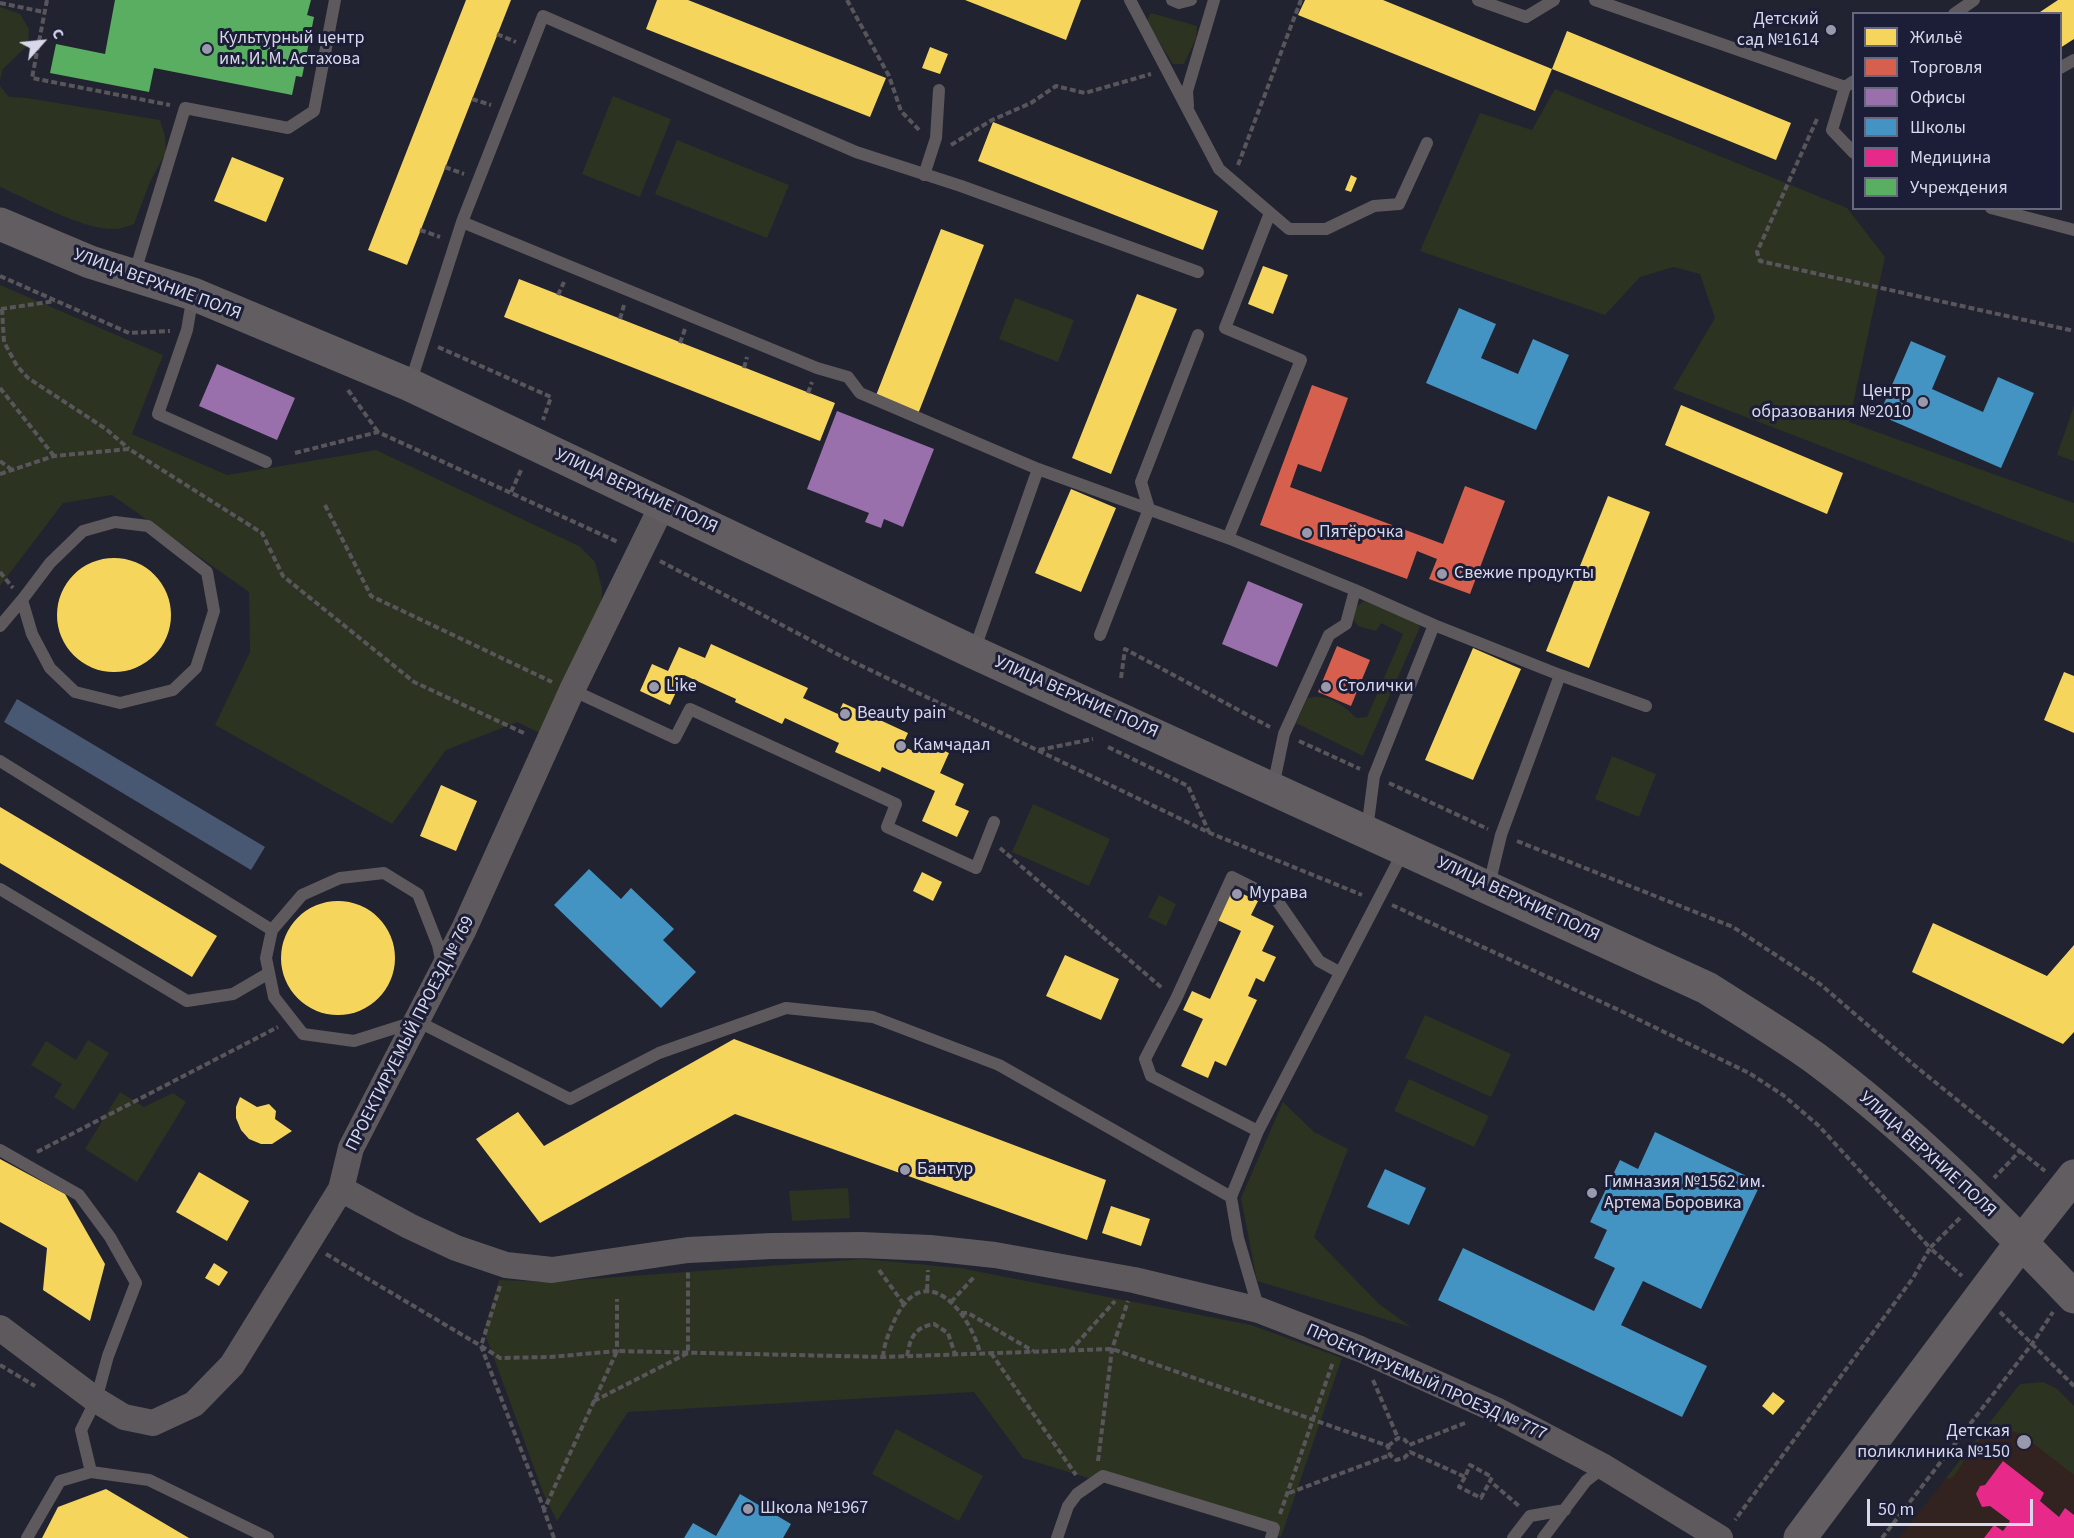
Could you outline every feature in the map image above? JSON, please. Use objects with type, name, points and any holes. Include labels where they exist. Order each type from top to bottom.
[{"type":"main road","name":"УЛИЦА ВЕРХНИЕ ПОЛЯ","points":[[0,224],[90,262],[193,294],[410,385],[974,652],[1707,988],[1815,1058],[1880,1110],[1979,1199],[2071,1294]]},
{"type":"main road","points":[[1800,1538],[2021,1243],[2074,1176]]},
{"type":"street","name":"ПРОЕКТИРУЕМЫЙ ПРОЕЗД № 769","points":[[0,1328],[96,1400],[124,1417],[153,1423],[194,1404],[232,1365],[341,1189],[351,1148],[464,929],[572,690],[663,504]]},
{"type":"street","name":"ПРОЕКТИРУЕМЫЙ ПРОЕЗД № 777","points":[[341,1189],[447,1244],[506,1265],[552,1270],[688,1250],[861,1245],[930,1248],[995,1255],[1134,1280],[1259,1310],[1350,1345],[1496,1410],[1725,1533]]},
{"type":"lane","points":[[134,277],[185,108],[288,128],[314,111],[335,0]]},
{"type":"lane","points":[[1130,0],[1219,169],[1289,229],[1326,229],[1374,206],[1399,204],[1427,143]]},
{"type":"lane","points":[[1172,0],[1179,3],[1191,0]]},
{"type":"lane","points":[[1189,112],[1187,91],[1214,0]]},
{"type":"lane","points":[[1478,0],[1526,17],[1554,0]]},
{"type":"lane","points":[[1595,0],[1849,84],[1832,130],[1852,151]]},
{"type":"lane","points":[[1957,12],[1974,0]]},
{"type":"lane","points":[[410,385],[462,222],[543,16],[856,152],[961,186],[1198,272]]},
{"type":"lane","points":[[924,175],[934,146],[939,90]]},
{"type":"lane","points":[[1999,210],[2074,230]]},
{"type":"lane","points":[[1228,538],[1301,360],[1226,328],[1270,213]]},
{"type":"lane","points":[[462,222],[817,368],[848,377],[860,393],[1038,469],[1228,538],[1434,625],[1646,706]]},
{"type":"lane","points":[[193,294],[187,330],[158,414],[266,462]]},
{"type":"lane","points":[[1100,635],[1149,509],[1141,482],[1198,335]]},
{"type":"lane","points":[[974,652],[1038,469]]},
{"type":"lane","points":[[0,626],[50,563],[82,531],[115,522],[147,526],[207,572],[214,611],[196,668],[173,690],[120,703],[75,692],[50,668],[32,634],[22,600]]},
{"type":"lane","points":[[1273,788],[1284,734],[1329,635],[1346,624],[1355,590]]},
{"type":"lane","points":[[1367,831],[1374,776],[1434,625]]},
{"type":"lane","points":[[1488,886],[1502,835],[1560,675]]},
{"type":"lane","points":[[572,690],[675,738],[690,709],[896,804],[887,827],[976,867],[994,822]]},
{"type":"lane","points":[[0,761],[272,930]]},
{"type":"lane","points":[[1259,1310],[1238,1238],[1231,1197],[1258,1131],[1405,848]]},
{"type":"lane","points":[[443,971],[438,945],[418,894],[384,873],[340,878],[302,895],[272,930],[266,958],[274,997],[303,1035],[354,1041],[417,1021],[570,1099],[659,1053],[786,1008],[873,1017],[999,1065],[1231,1197]]},
{"type":"lane","points":[[1258,1131],[1151,1076],[1145,1059],[1176,999],[1232,877],[1276,898],[1319,961],[1339,972]]},
{"type":"lane","points":[[0,889],[187,1001],[233,994],[269,973]]},
{"type":"lane","points":[[0,1150],[79,1195],[110,1237],[136,1283],[108,1356],[96,1400],[81,1430],[91,1472]]},
{"type":"lane","points":[[1543,1538],[1587,1481],[1604,1467]]},
{"type":"lane","points":[[27,1538],[60,1480],[91,1472],[149,1480],[268,1538]]},
{"type":"lane","points":[[1057,1538],[1068,1506],[1080,1490],[1103,1476],[1273,1533]]},
{"type":"lane","points":[[1513,1538],[1530,1515],[1565,1510]]},
{"type":"path","points":[[47,0],[32,78],[185,108]]},
{"type":"path","points":[[847,0],[889,76],[901,111],[934,146],[953,145],[992,120],[1031,103],[1056,86],[1085,93],[1166,69]]},
{"type":"path","points":[[1232,180],[1301,0]]},
{"type":"path","points":[[0,3],[44,12]]},
{"type":"path","points":[[1836,117],[1815,119],[1757,252],[1760,261],[2074,332]]},
{"type":"path","points":[[55,301],[1,309],[4,342],[17,366],[28,378],[106,429],[129,449],[262,533],[283,576],[414,682],[548,744]]},
{"type":"path","points":[[0,388],[54,456]]},
{"type":"path","points":[[295,453],[378,432],[639,551],[839,655],[1210,833],[1348,890],[1393,905],[1749,1073],[1783,1095],[1819,1126],[1930,1248],[1912,1278],[1725,1533]]},
{"type":"path","points":[[0,474],[54,456],[129,449]]},
{"type":"path","points":[[0,461],[11,469]]},
{"type":"path","points":[[325,505],[371,596],[572,690]]},
{"type":"path","points":[[1038,750],[1092,738],[1188,786],[1210,833]]},
{"type":"path","points":[[988,838],[1176,999]]},
{"type":"path","points":[[19,1161],[292,1020]]},
{"type":"path","points":[[308,1243],[500,1358],[550,1357],[617,1351],[883,1357],[1112,1349],[1388,1446]]},
{"type":"path","points":[[861,1245],[903,1303]]},
{"type":"path","points":[[688,1250],[688,1353]]},
{"type":"path","points":[[506,1265],[481,1346],[554,1538]]},
{"type":"path","points":[[990,1353],[1080,1490],[1096,1479],[1112,1349],[1134,1280]]},
{"type":"path","points":[[1070,1351],[1134,1280]]},
{"type":"path","points":[[883,1357],[887,1336],[903,1303],[913,1294],[927,1290],[940,1295],[961,1312],[975,1335],[980,1353]]},
{"type":"path","points":[[1882,1538],[2071,1294]]},
{"type":"path","points":[[544,1510],[617,1351],[617,1299]]},
{"type":"path","points":[[961,1312],[968,1313],[1034,1352]]},
{"type":"path","points":[[907,1356],[908,1346],[916,1330],[925,1325],[934,1324],[948,1333],[956,1354]]},
{"type":"path","points":[[1273,1533],[1312,1419],[1350,1345]]},
{"type":"path","points":[[1350,1345],[1398,1438],[1405,1440],[1410,1452]]},
{"type":"path","points":[[594,1401],[688,1353]]},
{"type":"path","points":[[0,1365],[39,1389]]},
{"type":"path","points":[[1409,1445],[1496,1410]]},
{"type":"path","points":[[1388,1446],[1398,1438]]},
{"type":"path","points":[[1388,1446],[1390,1455],[1396,1460],[1404,1458],[1410,1452]]},
{"type":"path","points":[[1410,1452],[1465,1477]]},
{"type":"path","points":[[1288,1493],[1390,1455]]},
{"type":"path","points":[[1470,1465],[1492,1477],[1481,1498],[1459,1487],[1465,1477],[1470,1465]]},
{"type":"path","points":[[1490,1482],[1530,1515]]},
{"type":"shaded area","name":"Детская поликлиника №150","points":[[2043,1382],[2056,1388],[2074,1406],[2074,1538],[1899,1538],[2020,1384]]},
{"type":"green space","points":[[0,7],[20,14],[29,29],[28,45],[3,69],[0,80]]},
{"type":"green space","points":[[1151,13],[1197,26],[1196,38],[1184,64],[1173,64],[1148,24]]},
{"type":"green space","points":[[0,86],[9,97],[160,120],[165,136],[166,152],[150,182],[134,224],[116,229],[89,225],[57,214],[0,187]]},
{"type":"green space","points":[[1555,89],[1847,208],[1885,257],[1849,422],[2074,503],[2074,543],[1673,389],[1715,318],[1700,274],[1673,267],[1640,277],[1605,315],[1420,251],[1480,113],[1532,130]]},
{"type":"green space","points":[[613,96],[671,119],[640,197],[582,174]]},
{"type":"green space","points":[[677,140],[789,185],[767,238],[655,194]]},
{"type":"green space","points":[[0,285],[163,355],[132,434],[227,475],[376,450],[579,546],[595,562],[602,588],[601,617],[544,735],[517,722],[446,750],[392,824],[215,725],[250,652],[249,592],[112,495],[63,503],[0,586]]},
{"type":"green space","points":[[1015,298],[1074,320],[1058,362],[999,339]]},
{"type":"green space","points":[[2074,406],[2074,461],[2057,455]]},
{"type":"green space","points":[[1364,601],[1416,622],[1420,627],[1363,756],[1296,723],[1307,699],[1314,697],[1334,701],[1356,718],[1367,717],[1403,634],[1381,623],[1376,631],[1358,626],[1353,619],[1356,607]]},
{"type":"green space","points":[[1612,756],[1656,774],[1639,817],[1595,799]]},
{"type":"green space","points":[[1033,804],[1110,839],[1089,886],[1012,852]]},
{"type":"green space","points":[[1159,895],[1176,904],[1166,926],[1148,917]]},
{"type":"green space","points":[[1425,1015],[1511,1054],[1491,1097],[1405,1058]]},
{"type":"green space","points":[[88,1040],[109,1053],[74,1110],[54,1097],[62,1084],[31,1065],[46,1041],[76,1060]]},
{"type":"green space","points":[[1409,1079],[1489,1116],[1474,1147],[1394,1111]]},
{"type":"green space","points":[[120,1092],[144,1107],[173,1093],[186,1102],[137,1182],[85,1149]]},
{"type":"green space","points":[[1283,1102],[1314,1132],[1348,1149],[1314,1237],[1379,1304],[1411,1327],[1257,1281],[1241,1198]]},
{"type":"green space","points":[[848,1188],[850,1218],[792,1221],[789,1191]]},
{"type":"green space","points":[[863,1259],[960,1268],[1251,1325],[1342,1358],[1281,1537],[1023,1458],[974,1392],[628,1412],[557,1521],[544,1495],[484,1331],[499,1280],[550,1282]]},
{"type":"green space","points":[[2043,1382],[2056,1388],[2074,1406],[2074,1475],[2021,1434],[2000,1431],[1980,1440],[1969,1452],[1954,1476],[1950,1479],[1946,1478],[2020,1384]]},
{"type":"green space","points":[[896,1429],[983,1476],[959,1521],[872,1474]]},
{"type":"water","points":[[17,699],[265,847],[251,870],[4,722]]},
{"type":"building: Жильё","points":[[466,0],[511,0],[407,265],[368,250]]},
{"type":"building: Жильё","points":[[657,0],[688,0],[886,78],[870,117],[646,29]]},
{"type":"building: Жильё","points":[[965,0],[1081,0],[1066,40]]},
{"type":"building: Жильё","points":[[1305,0],[1383,0],[1552,69],[1535,111],[1298,15]]},
{"type":"building: Жильё","points":[[2058,0],[2074,0],[2074,39],[2062,47],[2062,12],[2040,12]]},
{"type":"building: Жильё","points":[[1567,31],[1791,123],[1776,160],[1552,69]]},
{"type":"building: Жильё","points":[[930,47],[948,54],[940,74],[922,68]]},
{"type":"building: Жильё","points":[[993,122],[1218,211],[1203,250],[978,161]]},
{"type":"building: Жильё","points":[[232,157],[284,178],[266,222],[214,201]]},
{"type":"building: Жильё","points":[[1351,175],[1357,178],[1351,192],[1345,190]]},
{"type":"building: Жильё","points":[[941,229],[984,245],[918,414],[875,398]]},
{"type":"building: Жильё","points":[[1263,266],[1288,275],[1273,314],[1248,304]]},
{"type":"building: Жильё","points":[[519,279],[835,403],[820,441],[504,317]]},
{"type":"building: Жильё","points":[[1137,294],[1177,309],[1111,474],[1072,458]]},
{"type":"building: Жильё","points":[[1681,405],[1843,473],[1827,514],[1665,445]]},
{"type":"building: Жильё","points":[[1071,489],[1116,508],[1081,592],[1035,573]]},
{"type":"building: Жильё","points":[[1608,496],[1650,512],[1589,668],[1546,651]]},
{"type":"building: Жильё","points":[[114,558],[136,562],[155,574],[167,593],[171,615],[167,637],[155,656],[136,668],[114,672],[92,668],[73,656],[61,637],[57,615],[61,593],[73,574],[92,562]]},
{"type":"building: Жильё","points":[[711,644],[808,688],[803,698],[838,714],[843,703],[908,733],[902,746],[918,753],[923,741],[949,753],[940,773],[964,784],[955,805],[969,811],[957,837],[922,821],[935,791],[882,767],[880,772],[835,752],[839,743],[785,718],[782,724],[684,675],[670,705],[640,691],[652,664],[668,671],[679,647],[705,658]]},
{"type":"building: Жильё","points":[[1473,648],[1521,669],[1473,780],[1425,760]]},
{"type":"building: Жильё","points":[[2064,672],[2074,676],[2074,733],[2044,720]]},
{"type":"building: Жильё","points":[[441,785],[477,801],[456,851],[420,836]]},
{"type":"building: Жильё","points":[[0,807],[217,936],[192,977],[0,863]]},
{"type":"building: Жильё","points":[[922,872],[942,882],[933,901],[913,891]]},
{"type":"building: Жильё","points":[[1230,888],[1258,901],[1251,915],[1274,926],[1262,951],[1276,957],[1264,982],[1256,978],[1248,996],[1257,1000],[1226,1066],[1215,1061],[1208,1078],[1181,1066],[1203,1019],[1183,1010],[1192,991],[1210,999],[1241,931],[1215,919]]},
{"type":"building: Жильё","points":[[338,901],[360,905],[379,917],[391,936],[395,958],[391,980],[379,999],[360,1011],[338,1015],[316,1011],[297,999],[285,980],[281,958],[285,936],[297,917],[316,905]]},
{"type":"building: Жильё","points":[[1933,923],[2047,976],[2074,945],[2074,1032],[2063,1044],[1912,972]]},
{"type":"building: Жильё","points":[[1065,955],[1119,979],[1101,1020],[1046,996]]},
{"type":"building: Жильё","points":[[734,1039],[1106,1180],[1087,1240],[735,1114],[540,1223],[476,1139],[518,1112],[544,1146]]},
{"type":"building: Жильё","points":[[240,1097],[257,1107],[269,1104],[276,1111],[275,1119],[292,1131],[272,1144],[261,1144],[249,1139],[241,1130],[236,1118],[236,1107]]},
{"type":"building: Жильё","points":[[0,1159],[65,1194],[105,1264],[90,1321],[43,1290],[47,1248],[0,1222]]},
{"type":"building: Жильё","points":[[199,1172],[249,1201],[227,1241],[176,1212]]},
{"type":"building: Жильё","points":[[1111,1206],[1150,1219],[1141,1246],[1102,1233]]},
{"type":"building: Жильё","points":[[214,1263],[228,1272],[219,1286],[205,1278]]},
{"type":"building: Жильё","points":[[1773,1392],[1785,1401],[1773,1415],[1762,1406]]},
{"type":"building: Жильё","points":[[106,1489],[189,1538],[42,1538],[58,1507]]},
{"type":"building: Торговля","points":[[1312,385],[1348,398],[1321,472],[1298,464],[1290,487],[1443,544],[1465,486],[1505,501],[1470,594],[1429,579],[1437,559],[1417,551],[1407,579],[1260,525]]},
{"type":"building: Торговля","points":[[1337,646],[1370,660],[1351,706],[1318,692]]},
{"type":"building: Офисы","points":[[217,364],[295,398],[277,440],[199,406]]},
{"type":"building: Офисы","points":[[837,411],[934,449],[903,527],[884,519],[881,528],[865,522],[869,513],[807,489]]},
{"type":"building: Офисы","points":[[1248,581],[1303,604],[1277,667],[1222,644]]},
{"type":"building: Школы","points":[[1459,308],[1496,324],[1481,358],[1518,374],[1533,339],[1569,355],[1536,430],[1426,383]]},
{"type":"building: Школы","name":"Центр образования №2010","points":[[1911,341],[1946,356],[1932,389],[1983,412],[1998,377],[2034,393],[2001,468],[1879,415]]},
{"type":"building: Школы","points":[[589,869],[621,899],[631,888],[674,929],[663,940],[696,972],[661,1008],[554,905]]},
{"type":"building: Школы","points":[[1655,1132],[1761,1183],[1701,1309],[1643,1281],[1621,1325],[1707,1366],[1682,1417],[1438,1300],[1463,1248],[1594,1311],[1615,1268],[1594,1258],[1607,1230],[1590,1222],[1620,1160],[1638,1169]]},
{"type":"building: Школы","points":[[1385,1169],[1426,1188],[1409,1225],[1367,1207]]},
{"type":"building: Школы","name":"Школа №1967","points":[[740,1494],[791,1524],[783,1538],[684,1538],[693,1523],[716,1536]]},
{"type":"building: Медицина","points":[[2003,1461],[2044,1493],[2040,1501],[2059,1517],[2065,1508],[2074,1515],[2074,1538],[1984,1538],[1994,1525],[2003,1531],[2010,1521],[1990,1506],[1982,1507],[1976,1494],[1980,1486],[1985,1485]]},
{"type":"building: Учреждения","name":"Культурный центр им. И. М. Астахова","points":[[115,0],[311,0],[307,15],[314,17],[302,77],[296,76],[292,95],[154,68],[149,92],[50,73],[56,44],[105,54]]},
{"type":"place","name":"Детский сад №1614","points":[[1831,30]]},
{"type":"place","name":"Культурный центр им. И. М. Астахова","points":[[207,49]]},
{"type":"place","name":"Центр образования №2010","points":[[1923,402]]},
{"type":"place","name":"Пятёрочка","points":[[1307,533]]},
{"type":"place","name":"Свежие продукты","points":[[1442,574]]},
{"type":"place","name":"Like","points":[[654,687]]},
{"type":"place","name":"Столички","points":[[1326,687]]},
{"type":"place","name":"Beauty pain","points":[[845,714]]},
{"type":"place","name":"Камчадал","points":[[901,746]]},
{"type":"place","name":"Мурава","points":[[1237,894]]},
{"type":"place","name":"Бантур","points":[[905,1170]]},
{"type":"place","name":"Гимназия №1562 им. Артема Боровика","points":[[1592,1193]]},
{"type":"place","name":"Детская поликлиника №150","points":[[2024,1442]]},
{"type":"place","name":"Школа №1967","points":[[748,1509]]}]
